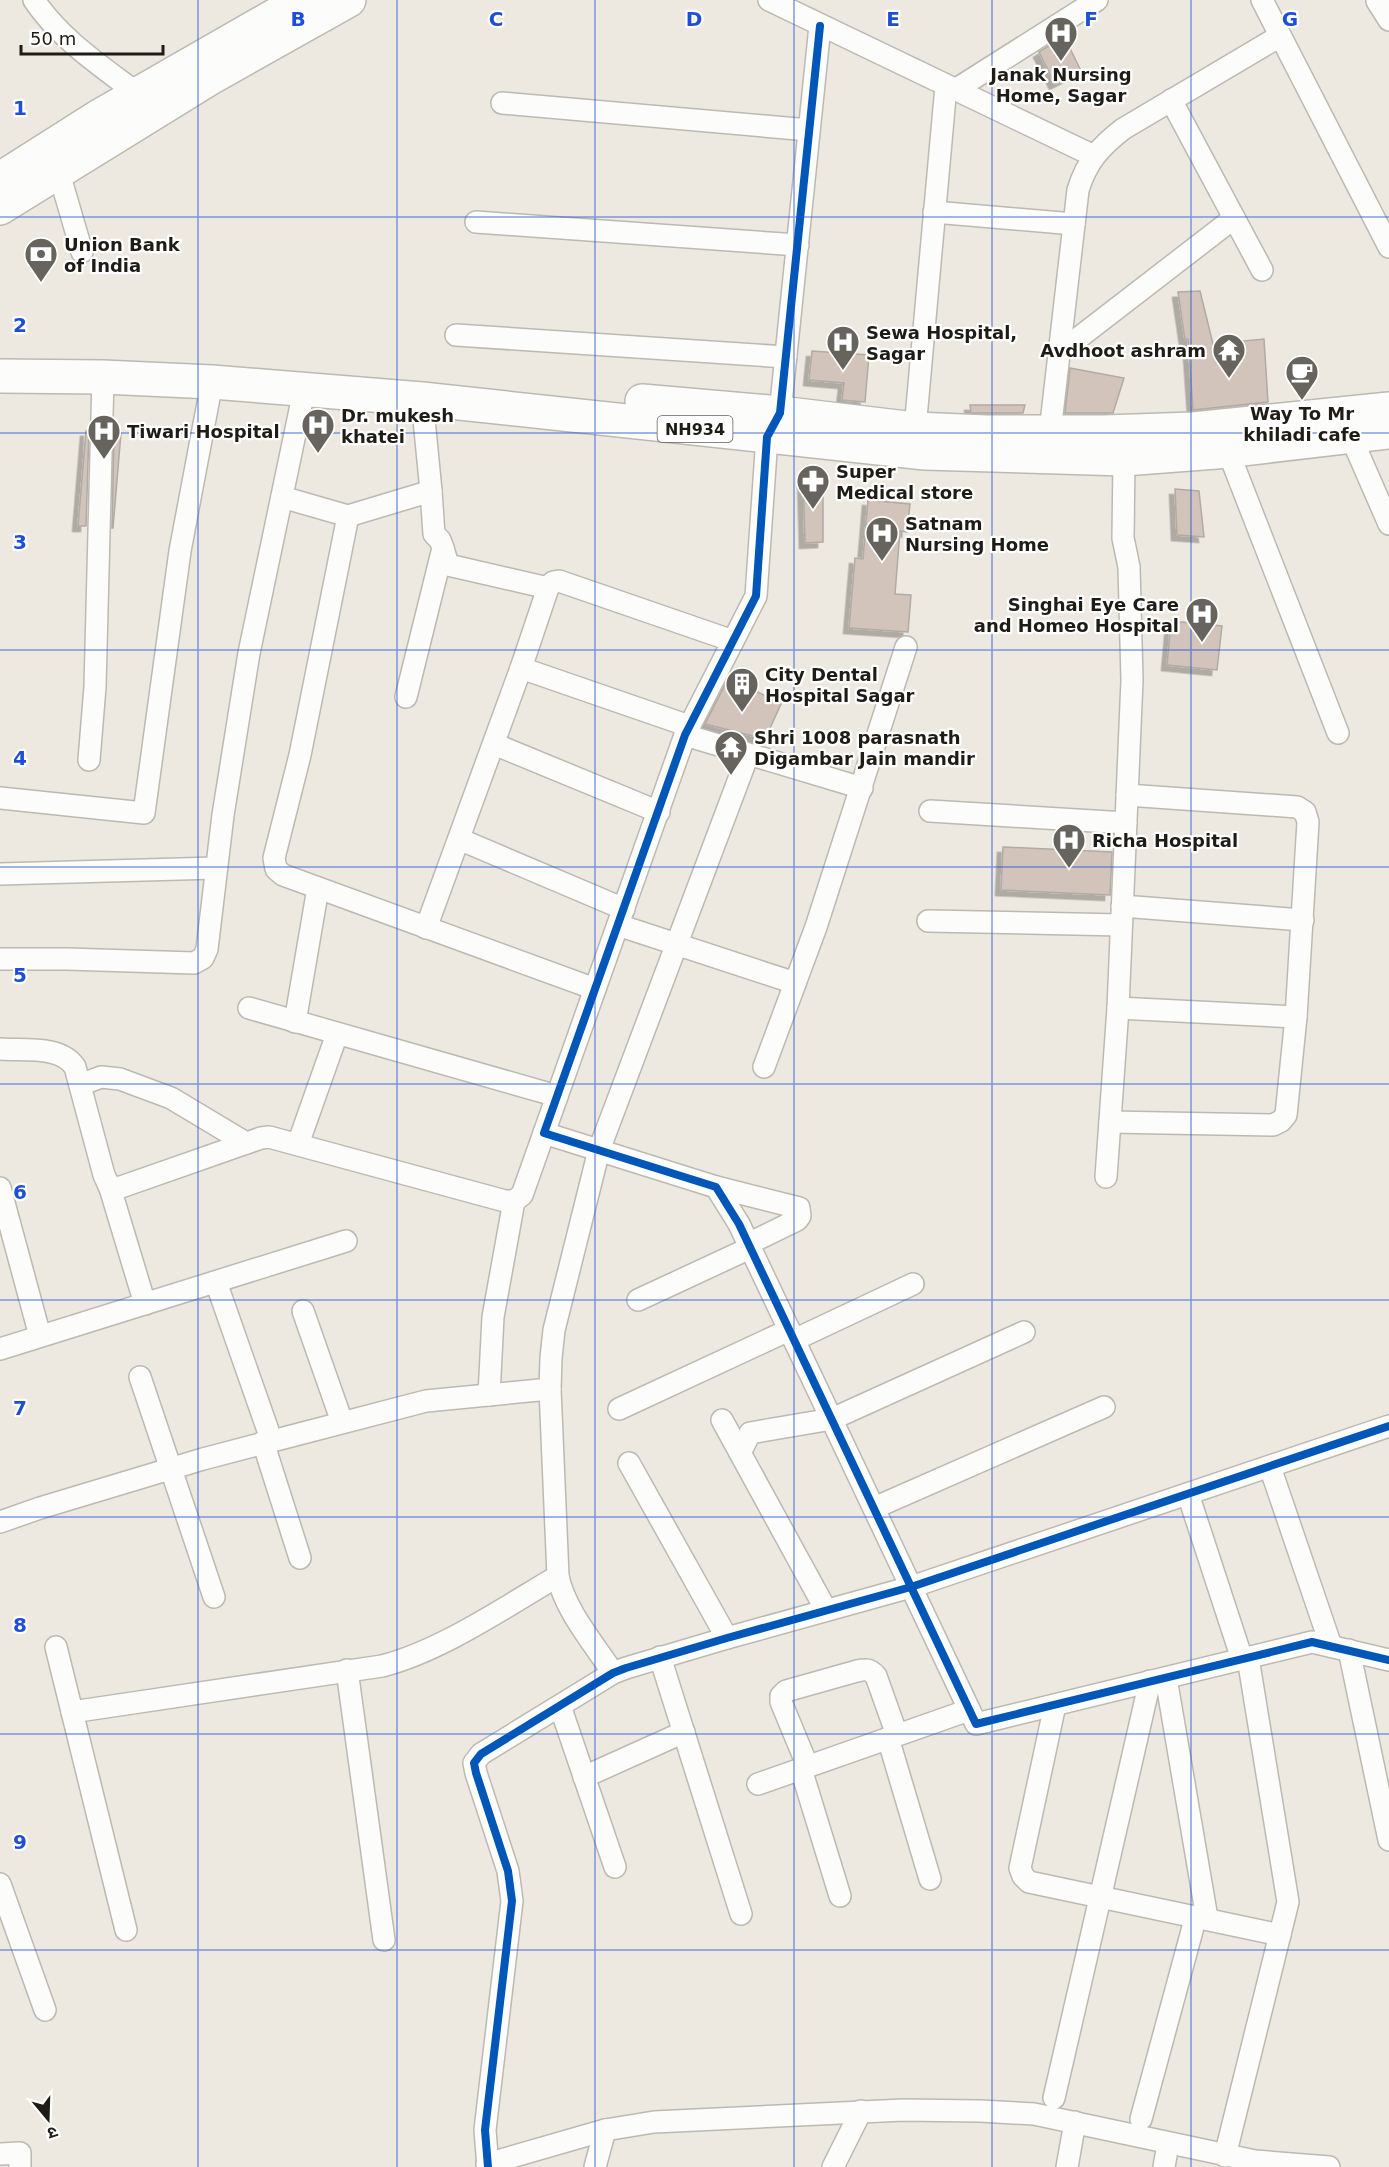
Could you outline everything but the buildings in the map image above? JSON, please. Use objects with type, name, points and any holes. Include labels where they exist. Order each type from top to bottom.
[{"type":"main road","points":[[0,179],[101,115],[302,0]]},
{"type":"main road","points":[[0,208],[212,77],[349,0]]},
{"type":"main road","name":"NH934","points":[[0,358],[290,370],[774,425],[925,453],[1124,459],[1228,451],[1389,432]]},
{"type":"main road","name":"NH934","points":[[0,376],[103,377],[212,382],[304,391],[774,425],[915,429],[1104,432],[1193,429],[1389,409]]},
{"type":"street","points":[[34,0],[42,13],[74,45],[138,94]]},
{"type":"street","points":[[769,0],[1094,156]]},
{"type":"street","points":[[950,88],[1097,0]]},
{"type":"street","points":[[1262,0],[1389,247]]},
{"type":"street","points":[[1377,1],[1389,20]]},
{"type":"street","points":[[110,1188],[122,1187],[269,1137],[505,1201],[514,1201],[522,1195],[687,731],[756,596],[774,425],[786,357],[820,26]]},
{"type":"street","points":[[1050,432],[1078,190],[1083,172],[1106,143],[1123,129],[1280,36]]},
{"type":"street","points":[[915,429],[934,212],[950,88]]},
{"type":"street","points":[[1171,100],[1262,270]]},
{"type":"street","points":[[502,103],[809,130]]},
{"type":"street","points":[[59,173],[82,252]]},
{"type":"street","points":[[934,212],[1074,224]]},
{"type":"street","points":[[1059,353],[1234,218]]},
{"type":"street","points":[[476,222],[798,245]]},
{"type":"street","points":[[456,335],[786,357]]},
{"type":"street","points":[[89,760],[95,687],[103,377]]},
{"type":"street","points":[[0,798],[144,813],[180,551],[212,382]]},
{"type":"street","points":[[0,959],[67,958],[194,963],[203,958],[207,949],[225,804],[249,653],[304,391]]},
{"type":"street","points":[[422,399],[434,534],[440,540],[448,565],[548,588]]},
{"type":"street","points":[[1351,436],[1389,524]]},
{"type":"street","points":[[1228,451],[1338,733]]},
{"type":"street","points":[[1106,1177],[1118,1008],[1132,680],[1129,567],[1123,538],[1124,459]]},
{"type":"street","points":[[282,497],[348,516],[431,491]]},
{"type":"street","points":[[348,516],[300,755],[274,858],[276,869],[283,875],[595,989]]},
{"type":"street","points":[[406,697],[443,548]]},
{"type":"street","points":[[426,927],[494,744],[548,588],[553,582],[560,581],[733,640]]},
{"type":"street","points":[[765,1067],[862,788],[906,647]]},
{"type":"street","points":[[521,668],[748,755],[862,788]]},
{"type":"street","points":[[494,744],[659,812]]},
{"type":"street","points":[[613,1673],[567,1602],[558,1576],[550,1389],[550,1358],[554,1329],[599,1150],[748,755]]},
{"type":"street","points":[[1110,1122],[1273,1125],[1281,1121],[1286,1115],[1303,920],[1308,822],[1305,812],[1297,807],[1127,795]]},
{"type":"street","points":[[930,811],[1126,823]]},
{"type":"street","points":[[459,839],[676,944],[795,983]]},
{"type":"street","points":[[0,874],[216,868]]},
{"type":"street","points":[[295,1022],[318,888]]},
{"type":"street","points":[[928,921],[1122,915],[1303,920]]},
{"type":"street","points":[[249,1008],[557,1096]]},
{"type":"street","points":[[1118,1008],[1296,1017]]},
{"type":"street","points":[[298,1144],[337,1034]]},
{"type":"street","points":[[0,1049],[57,1053],[69,1058],[75,1067],[104,1175],[145,1304]]},
{"type":"street","points":[[80,1085],[101,1077],[120,1079],[171,1098],[246,1143]]},
{"type":"street","points":[[544,1132],[716,1186],[799,1208],[800,1216],[797,1220],[638,1300]]},
{"type":"street","points":[[716,1186],[739,1224],[976,1724],[1312,1642],[1389,1660]]},
{"type":"street","points":[[0,1188],[40,1336]]},
{"type":"street","points":[[489,1395],[493,1317],[514,1201]]},
{"type":"street","points":[[0,1349],[346,1241]]},
{"type":"street","points":[[216,1282],[267,1441],[300,1558]]},
{"type":"street","points":[[619,1409],[913,1284]]},
{"type":"street","points":[[303,1311],[342,1422]]},
{"type":"street","points":[[740,1453],[750,1433],[832,1419],[1024,1332]]},
{"type":"street","points":[[140,1377],[214,1597]]},
{"type":"street","points":[[0,1522],[170,1468],[426,1401],[550,1389]]},
{"type":"street","points":[[874,1508],[1104,1407]]},
{"type":"street","points":[[722,1420],[826,1610]]},
{"type":"street","points":[[1329,2167],[1255,2162],[1034,2114],[980,2111],[861,2111],[654,2122],[606,2130],[488,2165],[485,2130],[512,1901],[508,1871],[474,1763],[481,1754],[613,1673],[660,1657],[911,1587],[1389,1426]]},
{"type":"street","points":[[629,1463],[727,1638]]},
{"type":"street","points":[[1270,1467],[1340,1648],[1389,1840]]},
{"type":"street","points":[[1188,1494],[1245,1658],[1287,1888],[1287,1913],[1225,2156]]},
{"type":"street","points":[[72,1712],[382,1666],[400,1661],[433,1647],[558,1576]]},
{"type":"street","points":[[56,1647],[126,1930]]},
{"type":"street","points":[[660,1657],[741,1914]]},
{"type":"street","points":[[347,1670],[384,1940]]},
{"type":"street","points":[[840,1896],[781,1696],[786,1691],[857,1671],[872,1671],[876,1676],[930,1879]]},
{"type":"street","points":[[1054,2098],[1102,1896],[1158,1679]]},
{"type":"street","points":[[1141,2119],[1202,1917],[1158,1679]]},
{"type":"street","points":[[1055,1705],[1020,1868],[1023,1876],[1029,1882],[1280,1935]]},
{"type":"street","points":[[560,1706],[615,1867]]},
{"type":"street","points":[[758,1784],[969,1710]]},
{"type":"street","points":[[584,1777],[684,1732]]},
{"type":"street","points":[[0,1884],[45,2010]]},
{"type":"street","points":[[833,2167],[861,2111]]},
{"type":"street","points":[[1067,2167],[1075,2122]]},
{"type":"street","points":[[595,2167],[606,2130]]},
{"type":"street","points":[[1164,2167],[1168,2144]]},
{"type":"street","points":[[0,2154],[20,2153],[20,2167]]},
{"type":"cycle path","points":[[820,26],[780,413],[767,437],[756,596],[685,735],[544,1133],[716,1187],[739,1224],[976,1724],[1312,1642],[1389,1660]]},
{"type":"cycle path","points":[[488,2167],[485,2130],[512,1901],[508,1871],[476,1773],[474,1763],[481,1754],[613,1673],[626,1668],[911,1587],[1389,1426]]},
{"type":"place","name":"Janak Nursing Home, Sagar","points":[[1061,62]]},
{"type":"place","name":"Union Bank of India","points":[[41,283]]},
{"type":"place","name":"Sewa Hospital, Sagar","points":[[843,371]]},
{"type":"place","name":"Avdhoot ashram","points":[[1229,379]]},
{"type":"place","name":"Way To Mr khiladi cafe","points":[[1302,401]]},
{"type":"place","name":"Dr. mukesh khatei","points":[[318,454]]},
{"type":"place","name":"Tiwari Hospital","points":[[104,460]]},
{"type":"place","name":"Super Medical store","points":[[813,510]]},
{"type":"place","name":"Satnam Nursing Home","points":[[882,562]]},
{"type":"place","name":"Singhai Eye Care and Homeo Hospital","points":[[1202,643]]},
{"type":"place","name":"City Dental Hospital Sagar","points":[[742,713]]},
{"type":"place","name":"Shri 1008 parasnath Digambar Jain mandir","points":[[731,776]]},
{"type":"place","name":"Richa Hospital","points":[[1069,869]]}]
